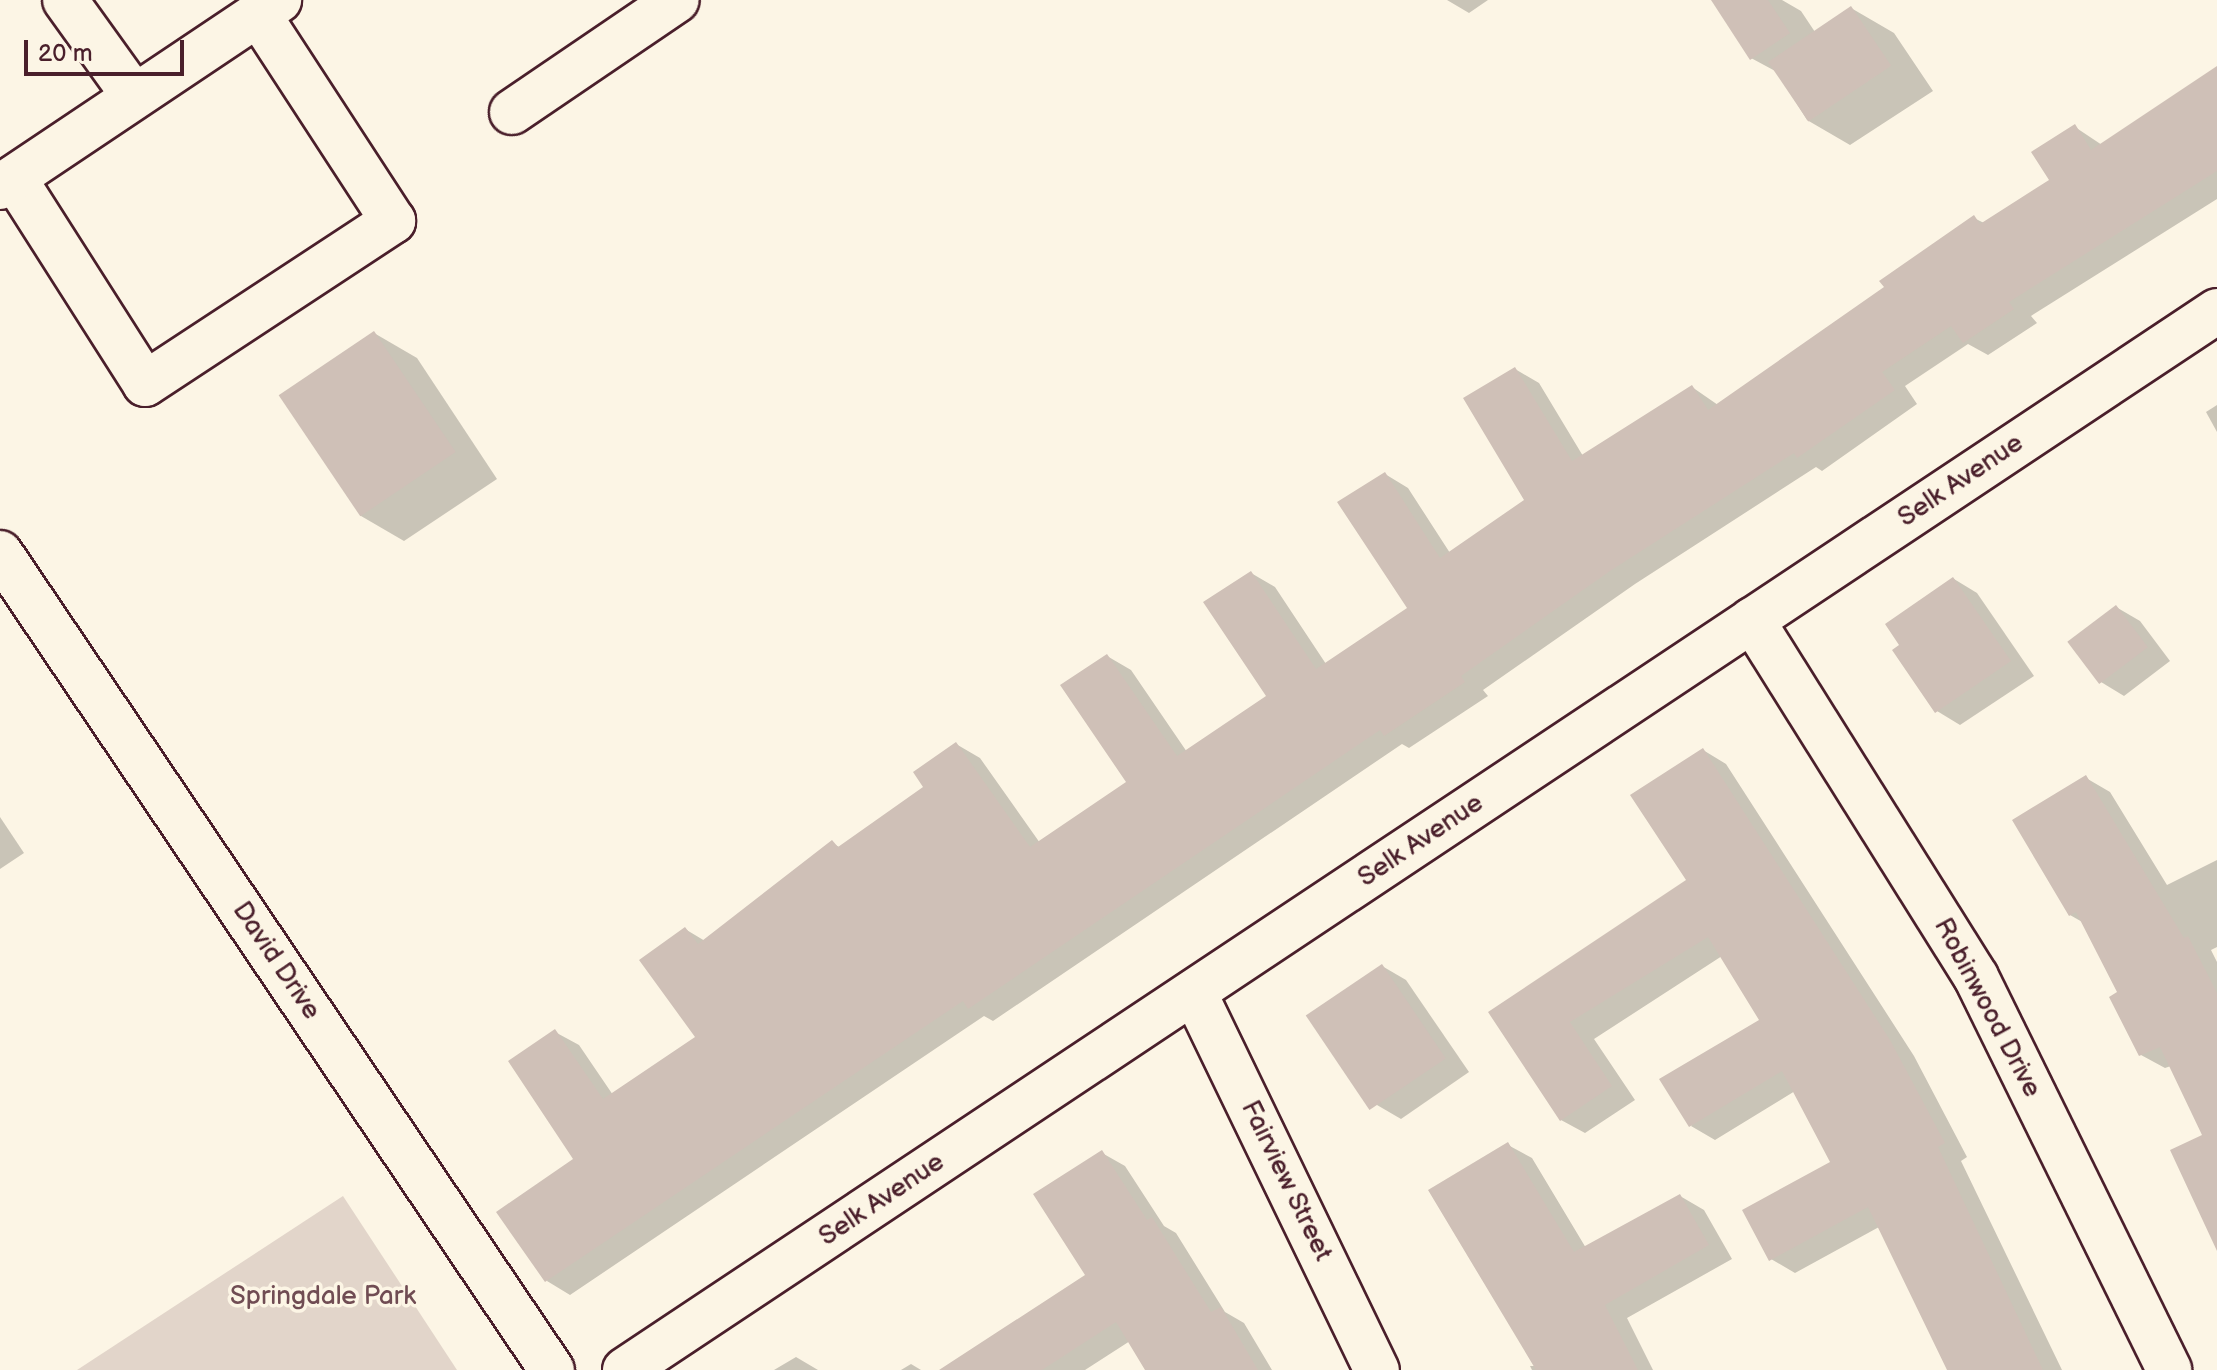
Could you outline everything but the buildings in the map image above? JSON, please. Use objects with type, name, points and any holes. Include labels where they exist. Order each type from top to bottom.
[{"type":"street","points":[[65,0],[134,96]]},
{"type":"street","points":[[512,112],[677,0]]},
{"type":"street","points":[[268,7],[393,221],[145,384],[7,182],[134,96],[268,7]]},
{"type":"street","name":"Selk Avenue","points":[[625,1370],[2217,311]]},
{"type":"street","name":"David Drive","points":[[0,553],[552,1370]]},
{"type":"street","name":"Robinwood Drive","points":[[1752,620],[1976,977],[2169,1370]]},
{"type":"street","name":"Fairview Street","points":[[1194,992],[1377,1370]]},
{"type":"green space","name":"Springdale Park","points":[[343,1196],[457,1370],[77,1370]]}]
